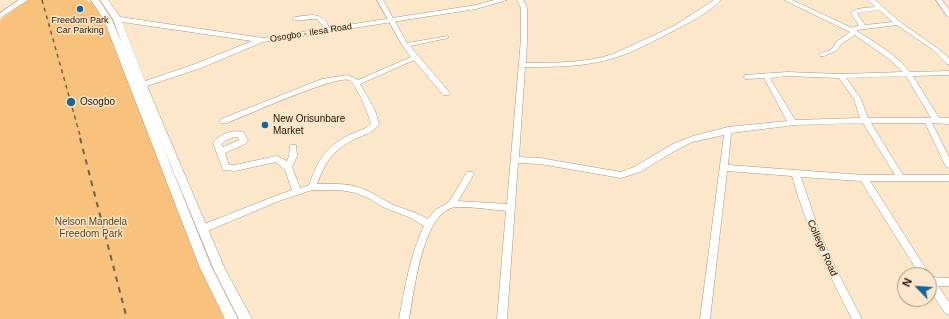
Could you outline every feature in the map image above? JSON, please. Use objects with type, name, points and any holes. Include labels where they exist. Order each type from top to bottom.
[{"type":"main road","points":[[0,16],[21,2],[28,0]]},
{"type":"main road","points":[[88,0],[101,1],[117,19],[138,86],[206,268],[232,319]]},
{"type":"main road","name":"Osogbo - Ilesa Road","points":[[117,19],[263,40],[476,7],[503,0]]},
{"type":"main road","points":[[101,1],[108,20],[221,272],[246,319]]},
{"type":"main road","points":[[138,86],[198,66],[263,40]]},
{"type":"street","points":[[380,0],[405,45],[446,93]]},
{"type":"street","points":[[502,319],[522,64],[524,8],[520,0]]},
{"type":"street","points":[[522,64],[554,65],[606,58],[624,53],[684,24],[718,0]]},
{"type":"street","points":[[787,0],[853,31],[891,57],[902,66],[909,75],[936,120]]},
{"type":"street","points":[[871,0],[898,23],[934,48],[949,62]]},
{"type":"street","points":[[939,0],[949,15]]},
{"type":"street","points":[[862,26],[854,13],[856,11],[880,8]]},
{"type":"street","points":[[295,19],[321,18],[323,19],[327,31]]},
{"type":"street","points":[[822,55],[834,50],[838,43],[849,37],[855,28],[898,23]]},
{"type":"street","points":[[405,45],[446,37]]},
{"type":"street","points":[[357,83],[416,57]]},
{"type":"street","points":[[747,77],[787,74],[841,76],[949,73]]},
{"type":"street","points":[[766,76],[792,122]]},
{"type":"street","points":[[841,76],[857,99],[866,120],[901,178]]},
{"type":"street","points":[[224,121],[324,82],[348,77],[357,83],[358,88],[371,110],[375,124],[367,131],[343,141],[331,150],[322,162],[312,186]]},
{"type":"street","points":[[927,120],[949,164]]},
{"type":"street","points":[[514,160],[540,161],[621,175],[635,171],[682,143],[701,136],[728,130],[792,122],[949,120]]},
{"type":"street","points":[[705,319],[728,130]]},
{"type":"street","points":[[288,167],[293,156],[293,147]]},
{"type":"street","points":[[220,152],[226,168],[229,169],[276,159],[282,161],[288,167],[298,192]]},
{"type":"street","points":[[723,168],[863,178],[949,178]]},
{"type":"street","points":[[404,319],[420,242],[439,212],[451,205],[470,174]]},
{"type":"street","name":"College Road","points":[[796,174],[811,225],[825,257],[857,319]]},
{"type":"street","points":[[863,178],[920,267]]},
{"type":"street","points":[[202,229],[312,186],[340,187],[356,190],[371,196],[386,205],[414,215],[430,224]]},
{"type":"street","points":[[451,205],[511,208]]},
{"type":"street","points":[[937,281],[949,282]]},
{"type":"street","points":[[937,293],[949,310]]},
{"type":"green space","name":"Nelson Mandela Freedom Park","points":[[26,0],[85,0],[97,5],[134,90],[224,319],[0,319],[0,20]]},
{"type":"railway","points":[[42,0],[81,139]]},
{"type":"railway","points":[[80,138],[127,319]]},
{"type":"place","name":"Freedom Park Car Parking","points":[[80,9]]},
{"type":"place","name":"Osogbo","points":[[71,102]]},
{"type":"place","name":"New Orisunbare Market","points":[[265,125]]}]
